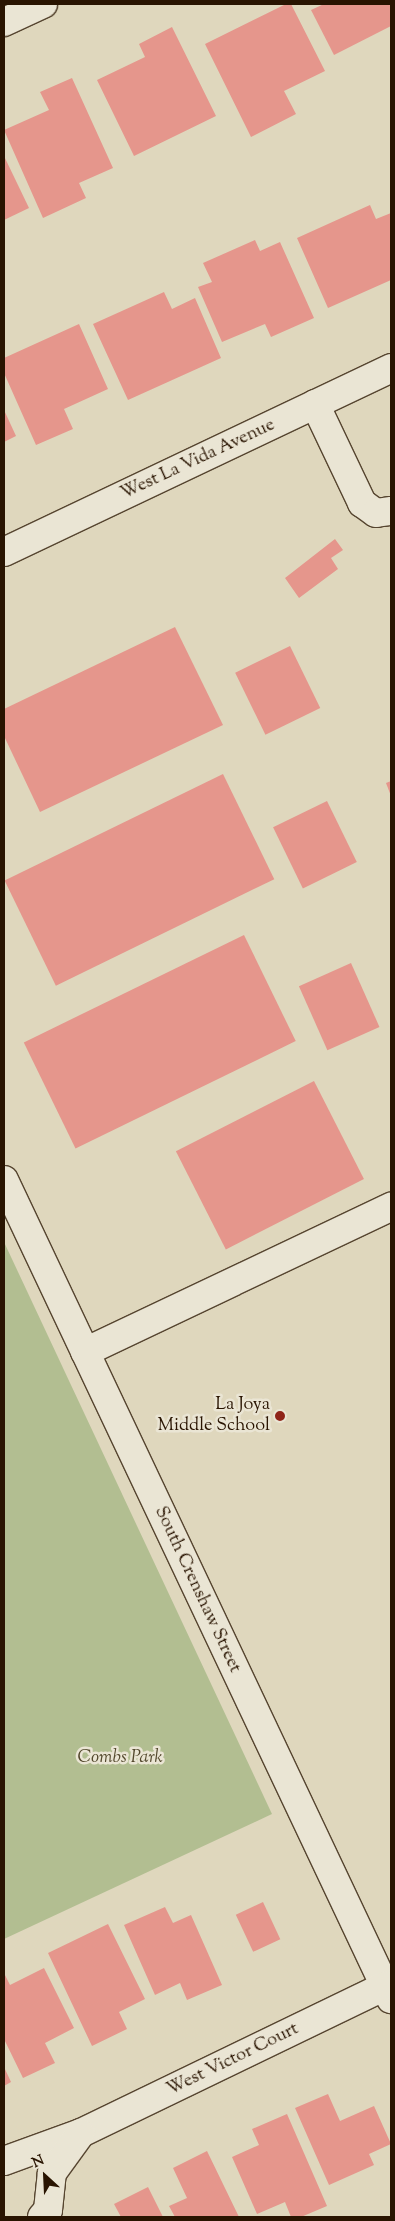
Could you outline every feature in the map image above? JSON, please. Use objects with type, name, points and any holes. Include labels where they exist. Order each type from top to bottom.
[{"type":"street","points":[[4,22],[44,4]]},
{"type":"street","name":"West La Vida Avenue","points":[[4,552],[391,368]]},
{"type":"street","points":[[315,404],[362,503],[376,513],[391,511]]},
{"type":"street","name":"South Crenshaw Street","points":[[4,1180],[84,1352],[381,1953],[388,1993]]},
{"type":"street","points":[[84,1352],[391,1207]]},
{"type":"street","name":"West Victor Court","points":[[4,2161],[81,2134],[388,1993]]},
{"type":"street","name":"West Victor Court","points":[[42,2217],[48,2210],[52,2172],[81,2134]]},
{"type":"green space","name":"Combs Park","points":[[4,1242],[272,1814],[4,1939]]},
{"type":"building","points":[[286,4],[291,4],[325,71],[284,91],[296,114],[251,137],[205,44]]},
{"type":"building","points":[[324,4],[391,4],[391,26],[334,55],[311,10]]},
{"type":"building","points":[[172,27],[216,116],[134,156],[97,80],[145,57],[139,44]]},
{"type":"building","points":[[72,78],[113,168],[79,183],[86,198],[43,218],[4,130],[49,110],[40,92]]},
{"type":"building","points":[[4,156],[29,208],[4,220]]},
{"type":"building","points":[[370,205],[376,219],[391,213],[391,280],[328,308],[297,238]]},
{"type":"building","points":[[255,240],[260,251],[280,242],[314,318],[271,337],[265,324],[222,342],[198,287],[212,282],[203,263]]},
{"type":"building","points":[[164,292],[172,309],[195,298],[221,358],[128,400],[93,324]]},
{"type":"building","points":[[79,324],[108,389],[64,409],[73,429],[36,445],[4,373],[4,358]]},
{"type":"building","points":[[4,410],[16,436],[4,442]]},
{"type":"building","points":[[335,539],[343,550],[331,558],[338,569],[299,598],[285,578]]},
{"type":"building","points":[[175,627],[223,725],[40,812],[4,736],[4,709]]},
{"type":"building","points":[[290,646],[320,708],[265,735],[235,673]]},
{"type":"building","points":[[223,774],[274,879],[56,986],[5,881]]},
{"type":"building","points":[[391,781],[391,796],[386,783]]},
{"type":"building","points":[[327,801],[357,862],[303,888],[273,827]]},
{"type":"building","points":[[244,935],[296,1041],[76,1148],[24,1042]]},
{"type":"building","points":[[351,963],[379,1027],[327,1050],[299,986]]},
{"type":"building","points":[[314,1081],[364,1179],[226,1249],[176,1151]]},
{"type":"building","points":[[263,1902],[280,1939],[253,1952],[236,1915]]},
{"type":"building","points":[[165,1907],[173,1923],[191,1915],[222,1985],[187,2000],[180,1983],[155,1995],[124,1925]]},
{"type":"building","points":[[108,1924],[145,1999],[119,2012],[127,2029],[92,2046],[48,1953]]},
{"type":"building","points":[[44,1968],[74,2028],[45,2043],[55,2063],[23,2078],[4,2039],[4,1973],[10,1985]]},
{"type":"building","points":[[4,2067],[11,2082],[4,2086]]},
{"type":"building","points":[[328,2094],[340,2121],[374,2106],[391,2144],[369,2154],[374,2165],[329,2185],[295,2108]]},
{"type":"building","points":[[287,2114],[327,2206],[301,2217],[291,2217],[285,2202],[257,2214],[232,2157],[259,2145],[252,2129]]},
{"type":"building","points":[[207,2151],[239,2217],[175,2217],[169,2206],[187,2198],[173,2168]]},
{"type":"building","points":[[148,2187],[163,2217],[121,2217],[114,2204]]},
{"type":"place","name":"La Joya Middle School","points":[[280,1416]]}]
